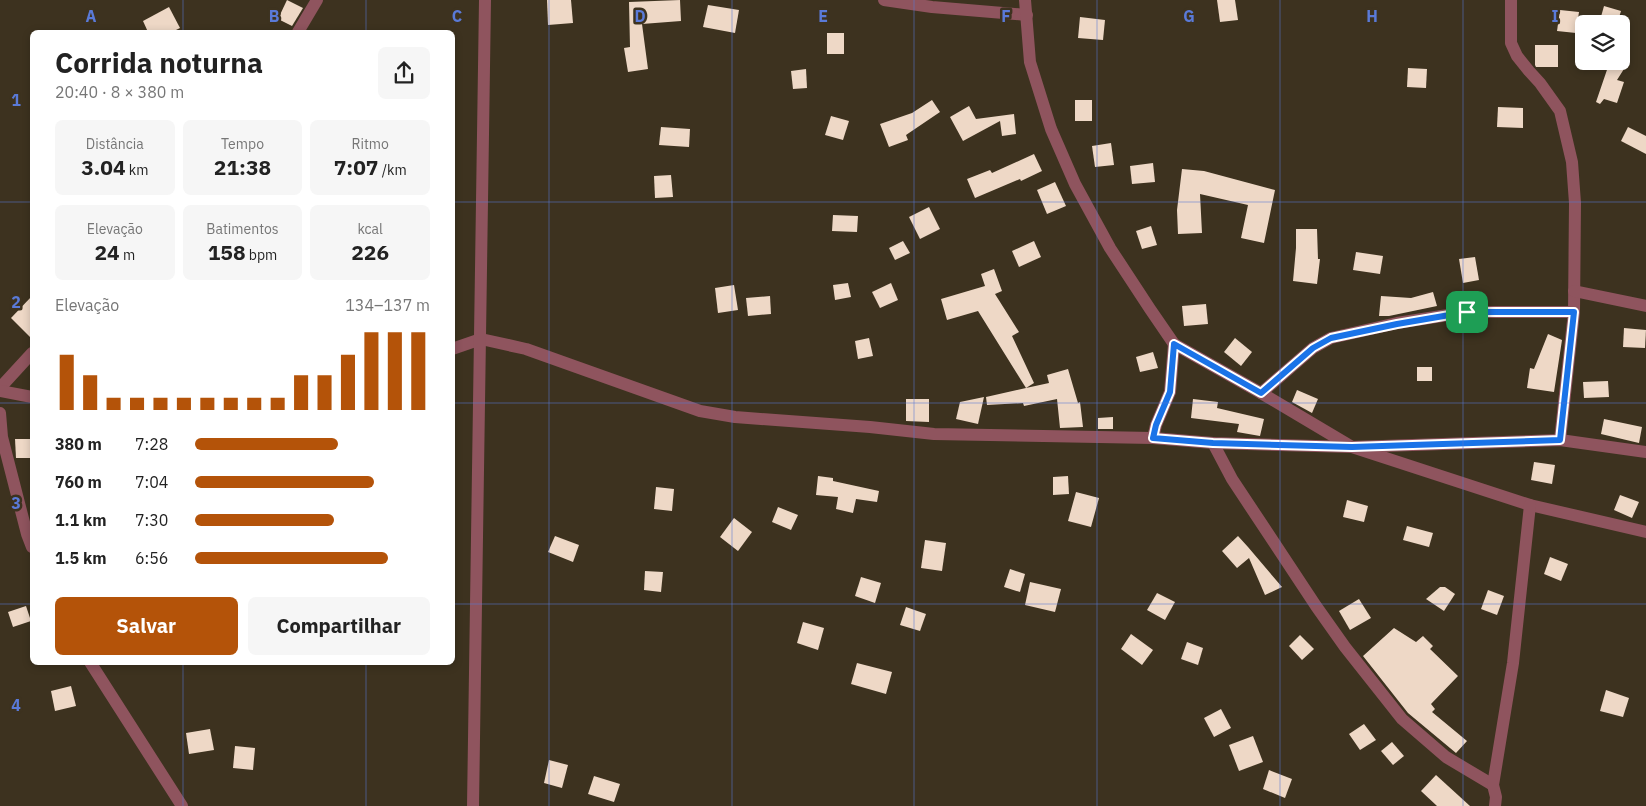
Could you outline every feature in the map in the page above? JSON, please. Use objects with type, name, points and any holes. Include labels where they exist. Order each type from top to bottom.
[{"type":"street","points":[[299,30],[317,0]]},
{"type":"street","points":[[473,806],[485,0]]},
{"type":"street","points":[[884,0],[932,7],[1027,15]]},
{"type":"street","points":[[1026,0],[1030,62],[1052,129],[1075,184],[1110,248],[1174,344],[1352,447],[1530,506],[1646,532]]},
{"type":"street","points":[[1511,0],[1511,43],[1517,56],[1540,83],[1560,112],[1572,162],[1575,203],[1574,312],[1560,440]]},
{"type":"street","points":[[1574,291],[1646,306]]},
{"type":"street","points":[[1261,393],[1313,348],[1331,338],[1467,312],[1574,312]]},
{"type":"street","points":[[455,348],[481,339],[526,349],[700,411],[735,417],[934,434],[1153,438],[1213,443],[1352,447],[1560,440],[1646,452]]},
{"type":"street","points":[[1153,438],[1156,425],[1170,392],[1174,344]]},
{"type":"street","points":[[30,355],[0,389],[30,396]]},
{"type":"street","points":[[0,413],[2,437],[30,542]]},
{"type":"street","points":[[1213,443],[1232,479],[1344,648],[1402,719],[1446,757],[1493,785]]},
{"type":"street","points":[[1495,806],[1496,796],[1493,785],[1514,663],[1530,506]]},
{"type":"street","points":[[92,665],[182,806]]},
{"type":"building","points":[[287,0],[303,8],[292,26],[278,19]]},
{"type":"building","points":[[547,0],[571,0],[573,23],[548,25]]},
{"type":"building","points":[[680,0],[681,21],[642,24],[648,69],[628,72],[624,48],[630,47],[629,2]]},
{"type":"building","points":[[1217,0],[1235,0],[1238,20],[1220,22]]},
{"type":"building","points":[[708,5],[739,10],[735,33],[703,27]]},
{"type":"building","points":[[1604,6],[1621,11],[1620,15],[1602,15]]},
{"type":"building","points":[[169,7],[180,28],[176,30],[147,30],[143,21]]},
{"type":"building","points":[[1560,10],[1579,12],[1579,15],[1575,15],[1575,33],[1557,31]]},
{"type":"building","points":[[1080,17],[1105,20],[1103,40],[1078,38]]},
{"type":"building","points":[[827,33],[844,33],[844,54],[827,54]]},
{"type":"building","points":[[1535,45],[1558,45],[1558,67],[1536,67]]},
{"type":"building","points":[[1408,68],[1427,69],[1426,88],[1407,87]]},
{"type":"building","points":[[806,69],[807,88],[793,89],[791,71]]},
{"type":"building","points":[[1607,70],[1623,70],[1617,80],[1624,82],[1617,103],[1604,99],[1600,104],[1596,102]]},
{"type":"building","points":[[932,100],[940,112],[906,135],[908,140],[889,147],[880,124],[912,113]]},
{"type":"building","points":[[1075,100],[1092,100],[1092,121],[1075,121]]},
{"type":"building","points":[[969,106],[976,119],[1014,114],[1016,134],[1002,136],[1000,121],[963,141],[950,117]]},
{"type":"building","points":[[1498,107],[1523,108],[1523,128],[1497,127]]},
{"type":"building","points":[[831,116],[849,121],[843,140],[825,135]]},
{"type":"building","points":[[661,127],[690,129],[689,147],[659,145]]},
{"type":"building","points":[[1628,127],[1646,136],[1646,154],[1621,141]]},
{"type":"building","points":[[1111,143],[1114,165],[1095,167],[1092,146]]},
{"type":"building","points":[[1034,154],[1042,171],[975,198],[967,179],[990,170],[992,173]]},
{"type":"building","points":[[1153,163],[1155,182],[1132,184],[1130,166]]},
{"type":"building","points":[[1182,169],[1204,171],[1275,190],[1264,243],[1241,238],[1248,205],[1200,194],[1202,233],[1178,234],[1177,210]]},
{"type":"building","points":[[671,175],[673,197],[655,198],[654,176]]},
{"type":"building","points":[[1055,182],[1066,206],[1047,214],[1037,190]]},
{"type":"building","points":[[929,207],[940,229],[920,239],[909,217]]},
{"type":"building","points":[[833,215],[858,216],[857,232],[832,231]]},
{"type":"building","points":[[1151,226],[1157,245],[1142,249],[1136,231]]},
{"type":"building","points":[[1296,229],[1317,229],[1318,259],[1320,259],[1317,284],[1293,281]]},
{"type":"building","points":[[903,241],[910,253],[895,260],[889,248]]},
{"type":"building","points":[[1034,241],[1041,257],[1019,267],[1012,251]]},
{"type":"building","points":[[1356,252],[1383,256],[1380,274],[1353,270]]},
{"type":"building","points":[[1475,257],[1479,280],[1463,283],[1459,259]]},
{"type":"building","points":[[994,269],[1002,291],[995,294],[1019,332],[1012,336],[1034,383],[1026,388],[978,311],[947,320],[941,299],[985,286],[981,274]]},
{"type":"building","points":[[848,283],[851,297],[835,300],[833,285]]},
{"type":"building","points":[[891,283],[898,300],[880,308],[872,292]]},
{"type":"building","points":[[734,285],[738,310],[718,313],[715,288]]},
{"type":"building","points":[[1433,292],[1437,306],[1389,316],[1379,316],[1381,296],[1411,298]]},
{"type":"building","points":[[770,296],[771,314],[748,316],[746,298]]},
{"type":"building","points":[[30,298],[30,337],[11,318]]},
{"type":"building","points":[[1206,304],[1208,324],[1184,326],[1182,306]]},
{"type":"building","points":[[1624,328],[1646,330],[1645,348],[1623,347]]},
{"type":"building","points":[[1548,334],[1562,340],[1554,392],[1527,388],[1530,368],[1534,369]]},
{"type":"building","points":[[869,338],[873,356],[858,359],[855,341]]},
{"type":"building","points":[[1235,338],[1252,352],[1241,366],[1224,352]]},
{"type":"building","points":[[1153,352],[1158,368],[1140,372],[1136,357]]},
{"type":"building","points":[[1417,367],[1432,367],[1432,381],[1417,381]]},
{"type":"building","points":[[1068,369],[1078,403],[1080,402],[1083,427],[1060,428],[1057,399],[1024,406],[1023,403],[987,405],[986,397],[1049,383],[1047,375]]},
{"type":"building","points":[[1608,381],[1609,397],[1584,398],[1583,382]]},
{"type":"building","points":[[1297,390],[1318,399],[1312,413],[1292,402]]},
{"type":"building","points":[[984,397],[978,424],[956,419],[960,402]]},
{"type":"building","points":[[906,399],[929,399],[929,422],[906,421]]},
{"type":"building","points":[[1193,399],[1218,402],[1217,408],[1264,419],[1260,436],[1237,432],[1239,424],[1191,418]]},
{"type":"building","points":[[1113,417],[1113,429],[1098,429],[1098,418]]},
{"type":"building","points":[[1604,419],[1642,427],[1639,443],[1601,434]]},
{"type":"building","points":[[15,439],[30,439],[30,458],[16,458]]},
{"type":"building","points":[[1534,462],[1555,465],[1552,484],[1531,480]]},
{"type":"building","points":[[818,476],[833,478],[833,481],[879,491],[877,502],[856,499],[853,513],[836,509],[838,497],[816,495]]},
{"type":"building","points":[[1068,476],[1069,494],[1053,495],[1053,477]]},
{"type":"building","points":[[656,487],[674,489],[672,511],[654,509]]},
{"type":"building","points":[[1076,492],[1099,498],[1091,527],[1068,521]]},
{"type":"building","points":[[1620,495],[1639,502],[1632,518],[1614,510]]},
{"type":"building","points":[[1347,500],[1368,506],[1364,522],[1343,517]]},
{"type":"building","points":[[778,507],[798,515],[791,530],[772,522]]},
{"type":"building","points":[[734,518],[752,532],[738,551],[720,537]]},
{"type":"building","points":[[1407,526],[1433,533],[1429,547],[1403,540]]},
{"type":"building","points":[[555,536],[579,545],[573,562],[548,552]]},
{"type":"building","points":[[1238,536],[1282,587],[1265,595],[1249,558],[1237,568],[1222,551]]},
{"type":"building","points":[[925,540],[946,543],[942,571],[921,568]]},
{"type":"building","points":[[1550,557],[1568,564],[1561,581],[1544,574]]},
{"type":"building","points":[[1010,569],[1025,574],[1020,592],[1004,587]]},
{"type":"building","points":[[645,571],[663,572],[661,592],[644,590]]},
{"type":"building","points":[[861,577],[881,583],[875,603],[855,596]]},
{"type":"building","points":[[1030,582],[1061,589],[1055,612],[1025,605]]},
{"type":"building","points":[[1440,587],[1445,587],[1455,594],[1444,611],[1426,599]]},
{"type":"building","points":[[1488,590],[1504,596],[1497,615],[1481,609]]},
{"type":"building","points":[[1157,593],[1175,602],[1165,620],[1147,610]]},
{"type":"building","points":[[1359,599],[1371,618],[1350,630],[1339,611]]},
{"type":"building","points":[[26,606],[30,621],[13,627],[8,612]]},
{"type":"building","points":[[906,607],[926,614],[920,631],[900,625]]},
{"type":"building","points":[[803,622],[824,628],[818,650],[797,643]]},
{"type":"building","points":[[1394,628],[1416,642],[1423,636],[1433,646],[1430,649],[1458,676],[1431,704],[1435,709],[1432,712],[1467,741],[1456,753],[1408,713],[1363,656]]},
{"type":"building","points":[[1131,634],[1153,650],[1142,665],[1121,649]]},
{"type":"building","points":[[1300,635],[1314,649],[1302,660],[1289,646]]},
{"type":"building","points":[[1187,642],[1203,648],[1198,665],[1181,659]]},
{"type":"building","points":[[857,663],[892,672],[886,694],[851,684]]},
{"type":"building","points":[[71,686],[76,706],[55,711],[51,691]]},
{"type":"building","points":[[1606,690],[1629,698],[1623,717],[1600,711]]},
{"type":"building","points":[[1221,709],[1231,728],[1214,737],[1204,718]]},
{"type":"building","points":[[1364,724],[1376,740],[1360,750],[1349,734]]},
{"type":"building","points":[[210,729],[214,750],[189,754],[186,733]]},
{"type":"building","points":[[1253,736],[1263,762],[1239,771],[1229,745]]},
{"type":"building","points":[[1392,742],[1404,756],[1393,765],[1381,751]]},
{"type":"building","points":[[235,746],[255,748],[253,770],[233,768]]},
{"type":"building","points":[[549,760],[568,765],[562,788],[544,783]]},
{"type":"building","points":[[1269,770],[1292,779],[1285,798],[1263,789]]},
{"type":"building","points":[[1436,775],[1470,806],[1437,806],[1421,791]]},
{"type":"building","points":[[594,776],[620,784],[614,802],[588,794]]},
{"type":"route","points":[[1467,312],[1574,312],[1560,440],[1352,447],[1213,443],[1153,438],[1156,425],[1170,392],[1174,344],[1261,393],[1313,348],[1331,338],[1348,333],[1467,312]]}]
